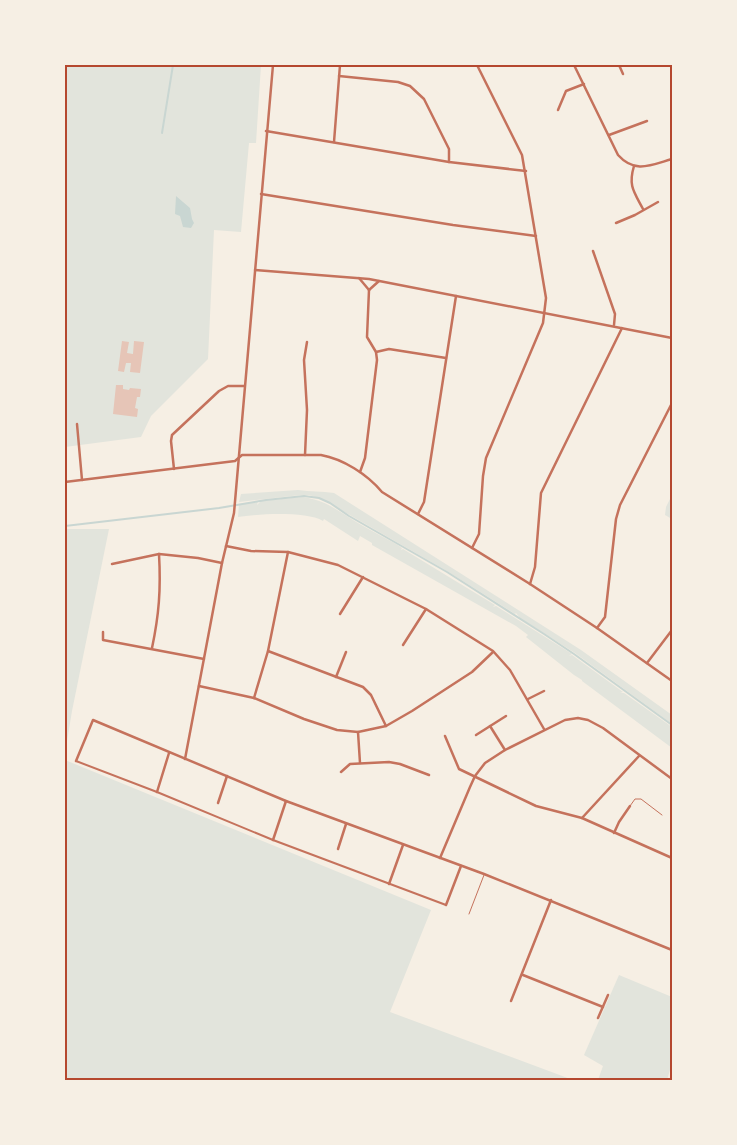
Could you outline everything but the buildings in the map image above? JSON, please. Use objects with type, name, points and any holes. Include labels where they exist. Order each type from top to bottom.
[{"type":"street","points":[[186,759],[222,563],[234,510],[272,65]]},
{"type":"street","points":[[334,142],[340,65]]},
{"type":"street","points":[[472,548],[479,534],[486,458],[543,323],[546,298],[522,155],[477,65]]},
{"type":"street","points":[[574,65],[618,155],[624,162],[641,167],[672,159]]},
{"type":"street","points":[[619,65],[623,74]]},
{"type":"street","points":[[339,76],[398,82],[410,86],[424,99],[449,149],[449,162]]},
{"type":"street","points":[[558,110],[566,91],[584,84]]},
{"type":"street","points":[[609,135],[647,121]]},
{"type":"street","points":[[266,131],[449,162],[526,171]]},
{"type":"street","points":[[634,166],[630,178],[632,187],[643,210]]},
{"type":"street","points":[[261,194],[453,225],[536,236]]},
{"type":"street","points":[[616,223],[658,202]]},
{"type":"street","points":[[593,251],[615,314],[614,326]]},
{"type":"street","points":[[255,270],[379,281],[672,338]]},
{"type":"street","points":[[359,278],[369,290],[367,337],[376,352],[377,360],[365,458],[360,472]]},
{"type":"street","points":[[369,290],[379,281]]},
{"type":"street","points":[[418,514],[424,502],[456,296]]},
{"type":"street","points":[[530,584],[535,567],[541,493],[622,327]]},
{"type":"street","points":[[305,455],[307,410],[304,360],[307,342]]},
{"type":"street","points":[[376,352],[389,350],[446,358]]},
{"type":"street","points":[[174,469],[172,435],[219,391],[228,386],[244,386]]},
{"type":"street","points":[[597,628],[604,617],[616,519],[620,504],[672,403]]},
{"type":"street","points":[[77,424],[82,480]]},
{"type":"street","points":[[65,482],[232,462],[242,456],[305,455],[330,457],[360,472],[373,481],[382,492],[530,584],[672,681]]},
{"type":"street","points":[[226,546],[251,551],[288,552],[338,565],[426,609],[493,652],[510,670],[544,730]]},
{"type":"street","points":[[254,698],[268,651],[288,552]]},
{"type":"street","points":[[112,564],[159,554],[198,558],[222,563]]},
{"type":"street","points":[[152,648],[159,617],[161,586],[159,554]]},
{"type":"street","points":[[340,614],[363,577]]},
{"type":"street","points":[[403,645],[426,609]]},
{"type":"street","points":[[646,663],[672,630]]},
{"type":"street","points":[[103,632],[103,640],[204,659]]},
{"type":"street","points":[[268,651],[363,687],[371,696],[386,726]]},
{"type":"street","points":[[336,677],[346,652]]},
{"type":"street","points":[[199,686],[254,698],[304,720],[337,730],[358,732],[386,726],[472,672],[493,652]]},
{"type":"street","points":[[528,699],[544,691]]},
{"type":"street","points":[[476,735],[506,716]]},
{"type":"street","points":[[440,858],[475,776],[485,763],[505,750],[570,719],[588,720],[603,728],[672,779]]},
{"type":"street","points":[[461,866],[446,905],[273,840],[76,760],[93,720],[286,801],[484,874],[672,950]]},
{"type":"street","points":[[490,726],[505,750]]},
{"type":"street","points":[[358,732],[360,763]]},
{"type":"street","points":[[445,736],[459,768],[536,806],[582,818],[614,834],[672,858]]},
{"type":"street","points":[[157,792],[170,753]]},
{"type":"street","points":[[582,818],[639,756]]},
{"type":"street","points":[[341,772],[350,764],[389,762],[429,775]]},
{"type":"street","points":[[218,803],[227,776]]},
{"type":"street","points":[[273,840],[286,801]]},
{"type":"street","points":[[614,834],[619,822],[630,806]]},
{"type":"street","points":[[338,849],[346,824]]},
{"type":"street","points":[[390,884],[403,845]]},
{"type":"street","points":[[511,1001],[550,900]]},
{"type":"street","points":[[522,975],[603,1007]]},
{"type":"street","points":[[598,1018],[608,995]]},
{"type":"lane","points":[[630,806],[635,799],[641,799],[662,815]]},
{"type":"lane","points":[[469,914],[484,874]]},
{"type":"shaded area","points":[[65,65],[261,65],[256,143],[249,143],[241,232],[214,230],[208,359],[151,416],[141,437],[65,447]]},
{"type":"shaded area","points":[[176,196],[190,208],[194,223],[191,228],[183,227],[180,216],[175,214]]},
{"type":"shaded area","points":[[298,490],[334,493],[581,650],[672,715],[672,724],[575,653],[520,618],[516,613],[322,499],[301,495],[239,502],[241,494]]},
{"type":"shaded area","points":[[672,495],[672,519],[665,515],[666,507]]},
{"type":"shaded area","points":[[310,498],[332,507],[396,544],[402,548],[401,550],[403,549],[495,605],[493,607],[496,606],[572,654],[569,656],[572,655],[623,692],[620,693],[624,693],[672,727],[672,748],[574,675],[526,637],[528,635],[516,626],[372,545],[372,543],[360,536],[358,541],[324,519],[323,521],[305,516],[269,514],[238,517],[239,504],[258,501],[257,505],[261,501]]},
{"type":"shaded area","points":[[65,529],[109,529],[65,753]]},
{"type":"shaded area","points":[[65,760],[431,910],[390,1012],[573,1080],[65,1080]]},
{"type":"shaded area","points":[[619,975],[672,997],[672,1063],[667,1080],[598,1080],[603,1066],[584,1055]]},
{"type":"waterway","points":[[162,133],[173,65]]},
{"type":"waterway","points":[[65,526],[219,508],[266,500],[304,496],[319,498],[447,572],[544,634],[672,725]]}]
